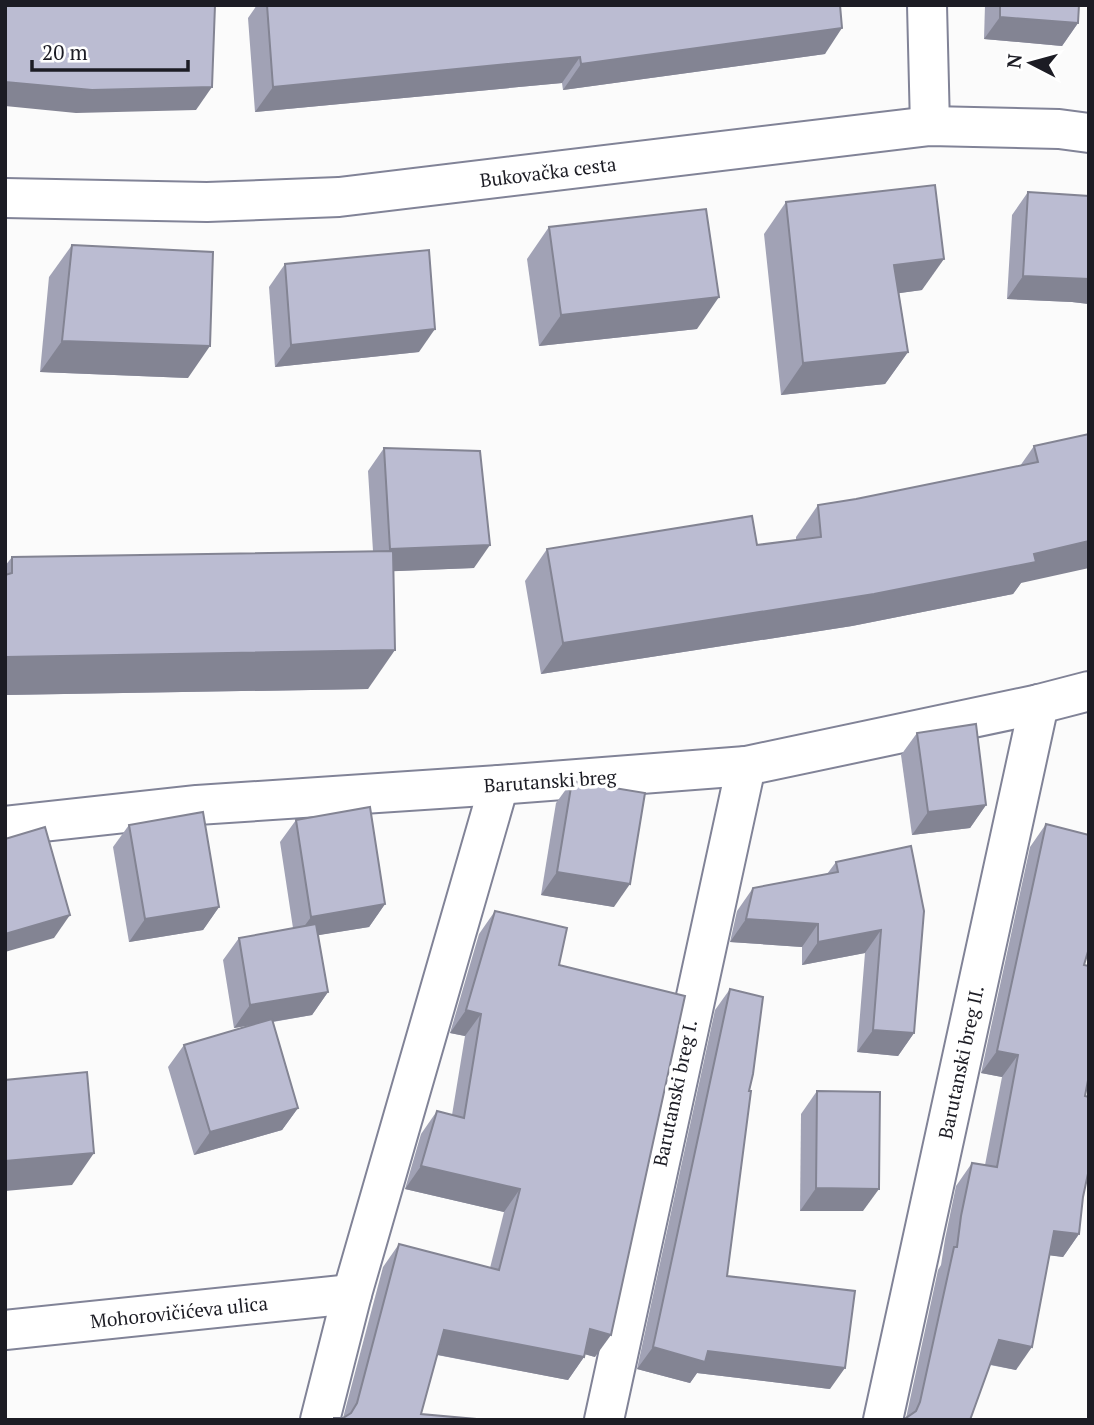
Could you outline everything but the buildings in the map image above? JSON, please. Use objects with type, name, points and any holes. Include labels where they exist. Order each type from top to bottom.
[{"type":"street","points":[[927,5],[930,126]]},
{"type":"street","name":"Bukovačka cesta","points":[[5,198],[207,202],[339,197],[930,126],[1059,129],[1089,133]]},
{"type":"street","name":"Barutanski breg","points":[[5,826],[197,805],[746,766],[1089,691]]},
{"type":"street","name":"Barutanski breg II.","points":[[883,1420],[1039,704]]},
{"type":"street","name":"Barutanski breg I.","points":[[604,1420],[746,766]]},
{"type":"street","points":[[320,1420],[352,1294],[499,785]]},
{"type":"street","name":"Mohorovičićeva ulica","points":[[5,1330],[352,1294]]}]
